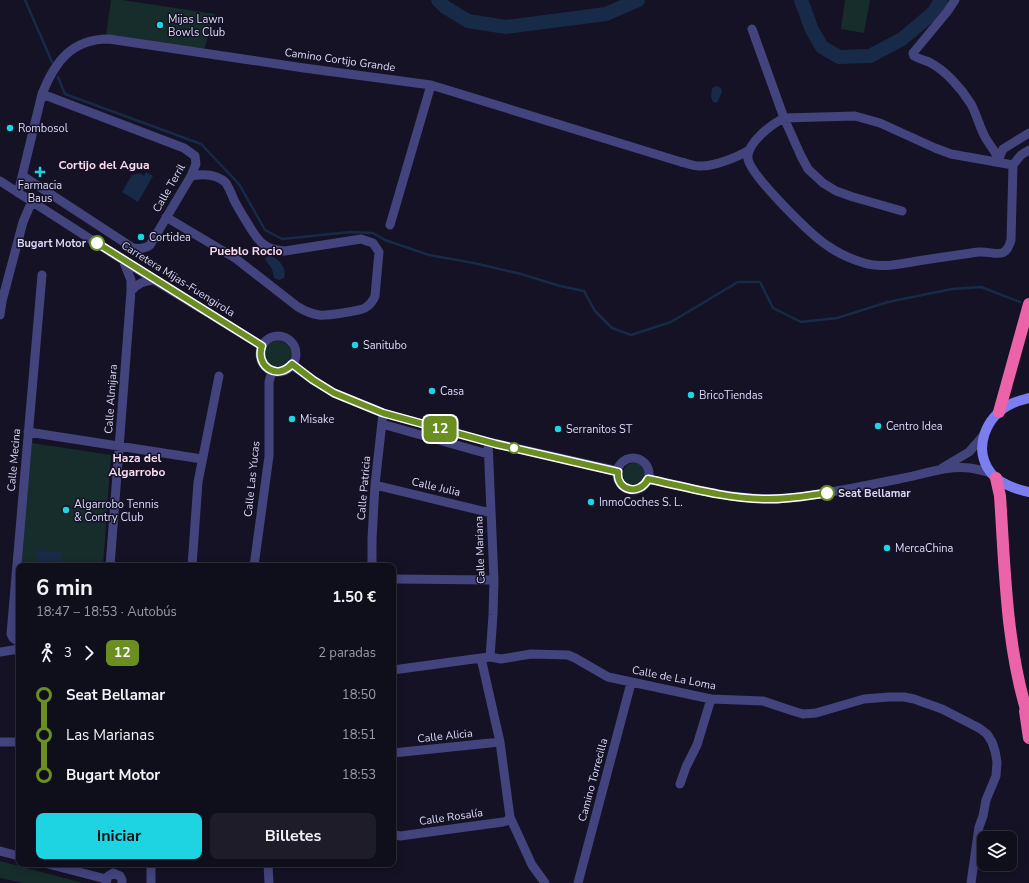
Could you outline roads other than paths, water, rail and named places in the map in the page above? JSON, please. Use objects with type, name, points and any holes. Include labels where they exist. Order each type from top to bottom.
[{"type":"highway","points":[[999,412],[1029,304]]},
{"type":"highway","points":[[993,475],[1000,496],[1011,631],[1025,706],[1029,719]]},
{"type":"highway","points":[[1025,706],[1029,738]]},
{"type":"main road","points":[[1029,398],[1011,404],[999,412],[990,423],[983,436],[982,452],[984,459],[993,475],[1010,485],[1029,492]]},
{"type":"street","points":[[955,0],[913,53],[914,56],[929,62],[946,75],[960,89],[971,104],[984,136],[999,160]]},
{"type":"street","points":[[752,29],[784,118],[808,169],[823,183],[836,191],[902,211]]},
{"type":"street","name":"Camino Cortijo Grande","points":[[18,193],[42,94],[48,79],[68,52],[78,45],[98,39],[109,39],[304,68],[431,84],[681,162],[699,166],[712,164],[741,155],[749,150]]},
{"type":"street","points":[[390,225],[431,84]]},
{"type":"street","name":"Calle Terril","points":[[23,176],[133,248],[142,249],[146,248],[150,244],[191,176],[196,164],[195,156],[191,152],[42,94]]},
{"type":"street","points":[[1013,165],[999,160],[951,154],[880,123],[855,116],[784,118],[776,122],[756,139],[749,150],[748,159],[757,176],[811,233],[828,246],[847,257],[879,266],[978,252],[1003,254],[1008,248],[1011,240],[1013,165],[1021,155],[1029,150]]},
{"type":"street","points":[[999,160],[1004,149],[1029,133]]},
{"type":"street","points":[[166,217],[235,258],[298,307],[307,312],[319,316],[357,311],[365,308],[372,302],[375,296],[379,252],[373,243],[361,239],[285,251],[270,248],[257,239],[238,208],[226,184],[214,177],[199,175],[191,176]]},
{"type":"street","name":"Carretera Mijas-Fuengirola","points":[[0,181],[154,280],[262,346]]},
{"type":"street","points":[[0,315],[2,301],[23,222],[32,202]]},
{"type":"street","name":"Calle Almijara","points":[[110,563],[131,292],[131,280],[123,260]]},
{"type":"street","name":"Calle Mecina","points":[[17,563],[42,275]]},
{"type":"street","points":[[131,292],[135,286],[143,281],[154,280]]},
{"type":"street","points":[[278,336],[287,339],[294,346],[295,350],[296,356],[292,364],[284,371],[272,371],[261,361],[260,351],[262,346],[273,337],[278,336]]},
{"type":"street","points":[[292,364],[313,380],[334,393],[383,413],[488,442],[618,472]]},
{"type":"street","name":"Calle Las Yucas","points":[[254,563],[269,456],[269,382],[272,371]]},
{"type":"street","points":[[192,563],[198,482],[219,376]]},
{"type":"street","name":"Calle Patricia","points":[[372,563],[375,485],[383,413]]},
{"type":"street","points":[[382,424],[488,454]]},
{"type":"street","points":[[28,432],[202,459]]},
{"type":"street","points":[[936,471],[969,452],[983,436]]},
{"type":"street","name":"Calle Mariana","points":[[488,442],[494,580],[493,615],[486,657],[500,742],[510,817],[532,865],[545,883]]},
{"type":"street","points":[[637,458],[644,462],[647,466],[649,474],[648,479],[642,487],[631,490],[622,485],[618,479],[618,472],[624,461],[637,458]]},
{"type":"street","points":[[648,479],[723,495],[748,498],[781,499],[867,486],[936,471],[962,468],[971,468],[993,475]]},
{"type":"street","name":"Calle Julia","points":[[375,485],[491,513]]},
{"type":"street","name":"Calle Mecina","points":[[16,575],[11,634],[16,640]]},
{"type":"street","points":[[396,579],[494,580]]},
{"type":"street","points":[[0,652],[16,649]]},
{"type":"street","name":"Calle de La Loma","points":[[396,670],[486,657],[501,659],[531,654],[568,655],[608,677],[711,699],[756,700],[792,712],[808,714],[864,699],[898,697],[914,699],[942,709],[979,728],[987,734],[992,742],[997,762],[996,776],[986,800],[979,827],[970,883]]},
{"type":"street","name":"Camino Torrecilla","points":[[578,883],[632,683]]},
{"type":"street","points":[[680,784],[686,767],[697,745],[711,699]]},
{"type":"street","points":[[0,742],[16,742]]},
{"type":"street","name":"Calle Alicia","points":[[396,753],[500,742]]},
{"type":"street","name":"Calle Rosalía","points":[[396,835],[400,836],[503,822],[510,817]]},
{"type":"street","points":[[0,851],[16,855]]},
{"type":"street","points":[[65,867],[120,876],[122,883]]},
{"type":"street","points":[[151,867],[151,883]]},
{"type":"street","points":[[268,867],[269,883]]},
{"type":"water","points":[[717,86],[721,88],[722,92],[717,103],[713,102],[711,97],[712,88]]},
{"type":"water","points":[[146,172],[153,176],[138,202],[122,192],[132,175],[140,173],[144,176]]},
{"type":"water","points":[[269,255],[276,259],[283,267],[285,274],[284,278],[279,280],[274,278],[272,269],[265,259]]},
{"type":"water","points":[[37,550],[62,552],[61,563],[36,561]]},
{"type":"waterway","points":[[25,0],[52,62]]},
{"type":"waterway","points":[[438,0],[445,7],[468,21],[506,27],[606,14],[638,0]]},
{"type":"waterway","points":[[801,0],[812,30],[822,47],[839,57],[870,56],[902,39],[934,12],[941,0]]},
{"type":"waterway","points":[[58,77],[65,94],[201,144],[239,184],[265,230],[282,239],[350,232],[373,233],[385,240],[429,255],[474,263],[584,291],[595,311],[612,328],[631,335],[671,322],[738,282],[760,282],[773,308],[801,322],[837,318],[888,302],[952,289],[981,287],[1020,302]]},
{"type":"place","name":"Mijas Lawn Bowls Club","points":[[160,25]]},
{"type":"place","name":"Rombosol","points":[[10,128]]},
{"type":"place","name":"Farmacia Baus","points":[[40,172]]},
{"type":"place","name":"Cortidea","points":[[141,237]]},
{"type":"place","name":"Bugart Motor","points":[[97,243]]},
{"type":"place","name":"Sanitubo","points":[[355,345]]},
{"type":"place","name":"Casa","points":[[432,391]]},
{"type":"place","name":"BricoTiendas","points":[[691,395]]},
{"type":"place","name":"Misake","points":[[292,419]]},
{"type":"place","name":"Centro Idea","points":[[878,426]]},
{"type":"place","name":"Serranitos ST","points":[[558,429]]},
{"type":"place","name":"Seat Bellamar","points":[[827,493]]},
{"type":"place","name":"InmoCoches S. L.","points":[[591,502]]},
{"type":"place","name":"Algarrobo Tennis & Contry Club","points":[[66,510]]},
{"type":"place","name":"MercaChina","points":[[887,548]]},
{"type":"district","name":"Cortijo del Agua","points":[[104,165]]},
{"type":"district","name":"Pueblo Rocio","points":[[246,251]]},
{"type":"district","name":"Haza del Algarrobo","points":[[137,465]]}]
